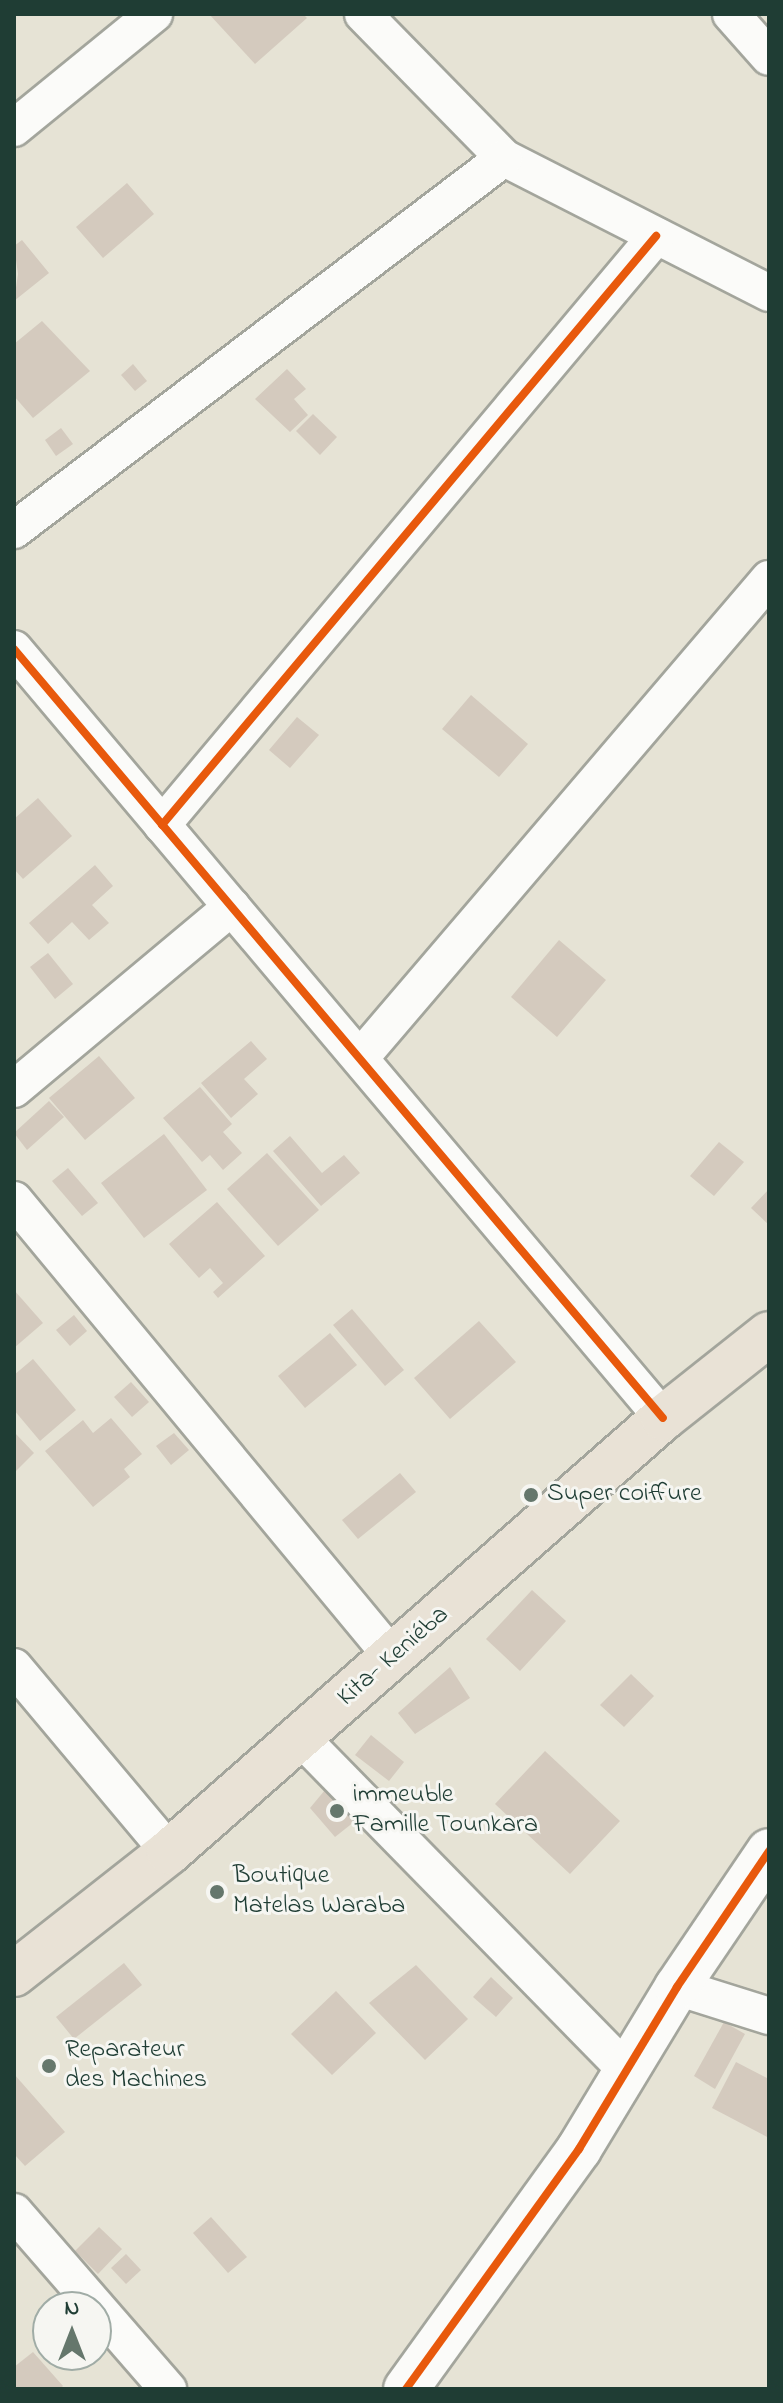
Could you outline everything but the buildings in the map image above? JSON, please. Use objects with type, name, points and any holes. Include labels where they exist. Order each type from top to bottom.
[{"type":"main road","name":"Kita- Keniéba","points":[[14,1974],[169,1852],[394,1659],[663,1418],[769,1334]]},
{"type":"street","points":[[14,128],[154,14]]},
{"type":"street","points":[[731,14],[769,57]]},
{"type":"street","points":[[377,19],[504,158],[769,293]]},
{"type":"street","points":[[14,530],[504,158]]},
{"type":"street","points":[[162,825],[656,236]]},
{"type":"street","points":[[360,1058],[769,579]]},
{"type":"street","points":[[14,649],[663,1418]]},
{"type":"street","points":[[14,1089],[232,907]]},
{"type":"street","points":[[14,1200],[394,1659]]},
{"type":"street","points":[[14,1667],[169,1852]]},
{"type":"street","points":[[301,1738],[627,2071]]},
{"type":"street","points":[[406,2389],[579,2149],[677,1987],[769,1851]]},
{"type":"street","points":[[677,1987],[769,2016]]},
{"type":"street","points":[[14,2212],[168,2389]]},
{"type":"cycle path","points":[[162,825],[656,236]]},
{"type":"cycle path","points":[[14,649],[663,1418]]},
{"type":"cycle path","points":[[406,2389],[579,2149],[677,1987],[769,1851]]},
{"type":"place","name":"Super coiffure","points":[[531,1495]]},
{"type":"place","name":"immeuble Famille Tounkara","points":[[337,1811]]},
{"type":"place","name":"Boutique Matelas Waraba","points":[[217,1892]]},
{"type":"place","name":"Reparateur des Machines","points":[[49,2066]]}]
